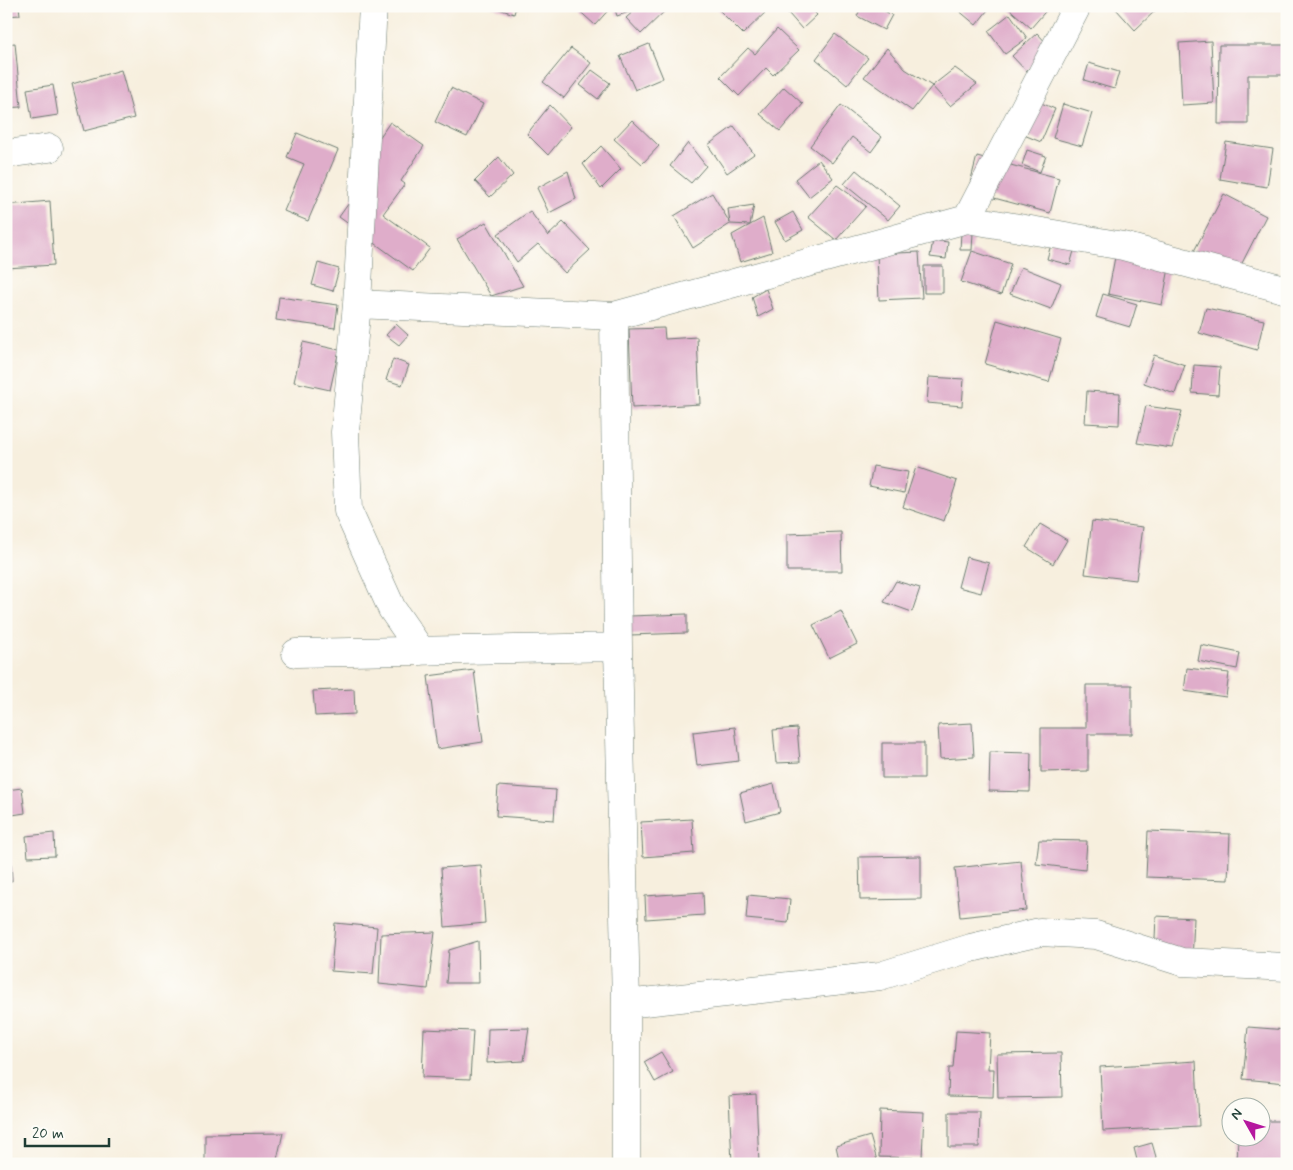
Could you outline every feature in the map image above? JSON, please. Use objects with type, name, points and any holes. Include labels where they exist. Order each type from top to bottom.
[{"type":"street","points":[[373,6],[357,304],[345,432],[348,510],[392,609],[421,651]]},
{"type":"street","points":[[966,219],[1076,6]]},
{"type":"street","points":[[6,154],[49,148]]},
{"type":"street","points":[[357,304],[614,316],[966,219],[1123,246],[1287,290]]},
{"type":"street","points":[[614,316],[618,647],[626,1004],[626,1164]]},
{"type":"street","points":[[296,653],[618,647]]},
{"type":"street","points":[[626,1004],[880,976],[971,948],[1040,932],[1096,936],[1182,962],[1287,966]]},
{"type":"building","points":[[6,6],[19,6],[20,15],[6,16]]},
{"type":"building","points":[[490,6],[516,6],[514,14]]},
{"type":"building","points":[[574,6],[612,6],[595,25]]},
{"type":"building","points":[[614,6],[670,6],[641,34],[626,18],[635,10],[617,16]]},
{"type":"building","points":[[715,6],[769,6],[770,8],[743,34]]},
{"type":"building","points":[[782,6],[809,6],[817,15],[802,29]]},
{"type":"building","points":[[862,6],[875,6],[892,15],[884,30],[857,16]]},
{"type":"building","points":[[959,6],[991,6],[976,25],[957,9]]},
{"type":"building","points":[[1006,6],[1050,6],[1031,28]]},
{"type":"building","points":[[1119,6],[1157,6],[1158,8],[1135,30],[1116,9]]},
{"type":"building","points":[[1183,6],[1201,6],[1202,7],[1185,11]]},
{"type":"building","points":[[1010,14],[1027,38],[1005,54],[988,31]]},
{"type":"building","points":[[777,29],[799,50],[773,75],[766,68],[739,96],[720,77],[748,48],[755,54]]},
{"type":"building","points":[[1037,33],[1051,48],[1026,71],[1012,56]]},
{"type":"building","points":[[835,34],[868,58],[847,85],[816,59]]},
{"type":"building","points":[[1211,41],[1214,103],[1182,105],[1179,43]]},
{"type":"building","points":[[15,43],[21,107],[6,108],[6,44]]},
{"type":"building","points":[[649,44],[663,78],[635,90],[620,56]]},
{"type":"building","points":[[1219,45],[1287,45],[1287,75],[1248,75],[1248,124],[1218,124]]},
{"type":"building","points":[[571,48],[591,63],[564,98],[543,82]]},
{"type":"building","points":[[887,48],[905,69],[932,86],[912,111],[864,77]]},
{"type":"building","points":[[1089,63],[1119,72],[1114,89],[1084,80]]},
{"type":"building","points":[[955,68],[977,84],[950,106],[932,86]]},
{"type":"building","points":[[121,70],[134,118],[84,131],[72,84]]},
{"type":"building","points":[[592,70],[610,83],[598,99],[580,85]]},
{"type":"building","points":[[53,85],[58,115],[32,119],[27,89]]},
{"type":"building","points":[[784,87],[803,104],[780,131],[760,114]]},
{"type":"building","points":[[451,88],[483,104],[467,137],[435,122]]},
{"type":"building","points":[[1039,102],[1055,109],[1041,142],[1024,135]]},
{"type":"building","points":[[1063,104],[1092,113],[1082,146],[1053,138]]},
{"type":"building","points":[[550,105],[571,127],[548,155],[527,134]]},
{"type":"building","points":[[841,105],[882,137],[871,152],[852,137],[832,163],[810,146]]},
{"type":"building","points":[[632,120],[659,146],[642,164],[614,139]]},
{"type":"building","points":[[390,122],[424,146],[401,181],[405,184],[383,214],[430,248],[413,271],[339,217],[377,163],[367,156]]},
{"type":"building","points":[[734,126],[754,154],[727,173],[708,145]]},
{"type":"building","points":[[297,133],[338,150],[308,221],[284,211],[304,164],[287,157]]},
{"type":"building","points":[[1226,142],[1273,149],[1267,187],[1220,179]]},
{"type":"building","points":[[688,143],[706,166],[691,183],[670,166]]},
{"type":"building","points":[[601,146],[621,169],[601,189],[583,164]]},
{"type":"building","points":[[1027,150],[1046,156],[1040,172],[1022,165]]},
{"type":"building","points":[[977,156],[1059,178],[1050,213],[968,191]]},
{"type":"building","points":[[499,157],[513,175],[490,197],[475,181]]},
{"type":"building","points":[[819,160],[833,178],[809,197],[795,179]]},
{"type":"building","points":[[856,170],[900,206],[888,220],[844,184]]},
{"type":"building","points":[[568,171],[576,199],[549,213],[537,188]]},
{"type":"building","points":[[837,185],[866,206],[836,240],[808,217]]},
{"type":"building","points":[[712,193],[730,223],[728,209],[754,205],[750,225],[730,224],[693,248],[674,216]]},
{"type":"building","points":[[1224,194],[1266,216],[1237,273],[1194,251]]},
{"type":"building","points":[[50,201],[54,265],[6,268],[6,205]]},
{"type":"building","points":[[530,211],[548,236],[563,222],[590,250],[565,273],[538,244],[517,262],[498,234]]},
{"type":"building","points":[[793,212],[803,230],[785,240],[775,222]]},
{"type":"building","points":[[763,218],[772,252],[740,262],[732,235]]},
{"type":"building","points":[[486,222],[523,286],[491,296],[457,239]]},
{"type":"building","points":[[961,232],[973,233],[972,250],[960,250]]},
{"type":"building","points":[[1053,237],[1076,244],[1070,265],[1047,259]]},
{"type":"building","points":[[933,240],[948,242],[946,259],[930,257]]},
{"type":"building","points":[[972,251],[1011,264],[1001,295],[961,282]]},
{"type":"building","points":[[919,252],[922,298],[879,300],[877,254]]},
{"type":"building","points":[[1115,257],[1169,268],[1162,305],[1108,294]]},
{"type":"building","points":[[318,263],[339,269],[333,291],[312,285]]},
{"type":"building","points":[[924,266],[943,266],[943,293],[924,293]]},
{"type":"building","points":[[1021,267],[1061,283],[1051,309],[1010,294]]},
{"type":"building","points":[[766,289],[773,309],[758,317],[752,297]]},
{"type":"building","points":[[1103,294],[1137,304],[1130,327],[1096,317]]},
{"type":"building","points":[[279,297],[338,305],[335,328],[276,320]]},
{"type":"building","points":[[1206,308],[1264,320],[1257,350],[1199,333]]},
{"type":"building","points":[[997,320],[1061,339],[1049,382],[985,364]]},
{"type":"building","points":[[396,324],[408,335],[399,345],[386,335]]},
{"type":"building","points":[[664,328],[665,339],[697,337],[700,404],[632,408],[629,329]]},
{"type":"building","points":[[303,342],[339,350],[330,390],[294,382]]},
{"type":"building","points":[[1154,355],[1185,365],[1175,394],[1144,383]]},
{"type":"building","points":[[393,359],[409,365],[402,385],[386,380]]},
{"type":"building","points":[[1194,365],[1220,367],[1218,395],[1192,393]]},
{"type":"building","points":[[929,377],[964,379],[962,406],[927,403]]},
{"type":"building","points":[[1087,391],[1120,393],[1119,425],[1085,423]]},
{"type":"building","points":[[1146,406],[1182,411],[1172,448],[1137,443]]},
{"type":"building","points":[[873,466],[908,472],[904,493],[869,486]]},
{"type":"building","points":[[916,467],[957,481],[944,521],[903,507]]},
{"type":"building","points":[[1092,521],[1143,527],[1136,580],[1085,574]]},
{"type":"building","points":[[1040,524],[1067,540],[1053,564],[1026,547]]},
{"type":"building","points":[[841,532],[842,571],[787,571],[787,534]]},
{"type":"building","points":[[966,557],[989,563],[981,593],[958,587]]},
{"type":"building","points":[[896,581],[920,588],[912,612],[884,602]]},
{"type":"building","points":[[841,611],[857,644],[829,658],[813,625]]},
{"type":"building","points":[[687,614],[687,633],[630,635],[630,616]]},
{"type":"building","points":[[1201,645],[1240,653],[1237,669],[1198,661]]},
{"type":"building","points":[[1187,668],[1229,673],[1226,697],[1184,691]]},
{"type":"building","points":[[474,670],[483,742],[437,749],[428,676]]},
{"type":"building","points":[[1086,685],[1132,685],[1132,734],[1088,734],[1088,771],[1041,772],[1041,728],[1086,728]]},
{"type":"building","points":[[354,689],[355,714],[315,716],[313,691]]},
{"type":"building","points":[[972,723],[974,757],[940,759],[938,725]]},
{"type":"building","points":[[735,727],[739,761],[697,766],[693,732]]},
{"type":"building","points":[[797,728],[800,762],[776,763],[773,730]]},
{"type":"building","points":[[882,743],[924,743],[924,778],[882,778]]},
{"type":"building","points":[[990,752],[1031,753],[1030,792],[989,791]]},
{"type":"building","points":[[774,784],[780,812],[746,821],[740,793]]},
{"type":"building","points":[[498,786],[556,790],[554,820],[496,816]]},
{"type":"building","points":[[22,788],[25,813],[6,816],[6,790]]},
{"type":"building","points":[[692,819],[694,853],[643,857],[641,822]]},
{"type":"building","points":[[1148,831],[1230,834],[1228,880],[1146,877]]},
{"type":"building","points":[[54,833],[55,856],[28,857],[26,836]]},
{"type":"building","points":[[1039,840],[1087,841],[1085,870],[1036,864]]},
{"type":"building","points":[[10,844],[12,881],[6,881],[6,845]]},
{"type":"building","points":[[921,856],[921,899],[860,900],[859,857]]},
{"type":"building","points":[[1021,861],[1026,910],[960,917],[955,868]]},
{"type":"building","points":[[481,865],[485,923],[445,927],[441,868]]},
{"type":"building","points":[[703,892],[704,915],[646,919],[645,896]]},
{"type":"building","points":[[748,895],[790,899],[788,923],[746,919]]},
{"type":"building","points":[[1156,916],[1194,918],[1192,963],[1154,962]]},
{"type":"building","points":[[335,923],[377,927],[373,974],[331,971]]},
{"type":"building","points":[[435,932],[428,989],[379,984],[381,934]]},
{"type":"building","points":[[478,941],[479,983],[446,983],[449,950]]},
{"type":"building","points":[[1248,1027],[1287,1030],[1286,1083],[1243,1079]]},
{"type":"building","points":[[529,1028],[524,1061],[487,1063],[488,1029]]},
{"type":"building","points":[[424,1029],[473,1031],[470,1079],[422,1077]]},
{"type":"building","points":[[956,1031],[990,1033],[988,1069],[994,1069],[993,1097],[948,1096],[949,1068],[953,1068]]},
{"type":"building","points":[[661,1052],[673,1072],[655,1082],[644,1062]]},
{"type":"building","points":[[1061,1053],[1062,1097],[998,1098],[997,1054]]},
{"type":"building","points":[[1196,1061],[1199,1126],[1103,1131],[1100,1067]]},
{"type":"building","points":[[756,1094],[759,1164],[732,1164],[729,1096]]},
{"type":"building","points":[[880,1110],[924,1112],[922,1158],[879,1157]]},
{"type":"building","points":[[949,1112],[980,1112],[979,1147],[949,1147]]},
{"type":"building","points":[[1270,1121],[1287,1121],[1287,1162],[1237,1162],[1238,1148],[1270,1148]]},
{"type":"building","points":[[283,1133],[276,1164],[205,1164],[205,1134]]},
{"type":"building","points":[[870,1136],[878,1164],[840,1164],[836,1146]]},
{"type":"building","points":[[1152,1143],[1158,1164],[1138,1164],[1134,1148]]}]
